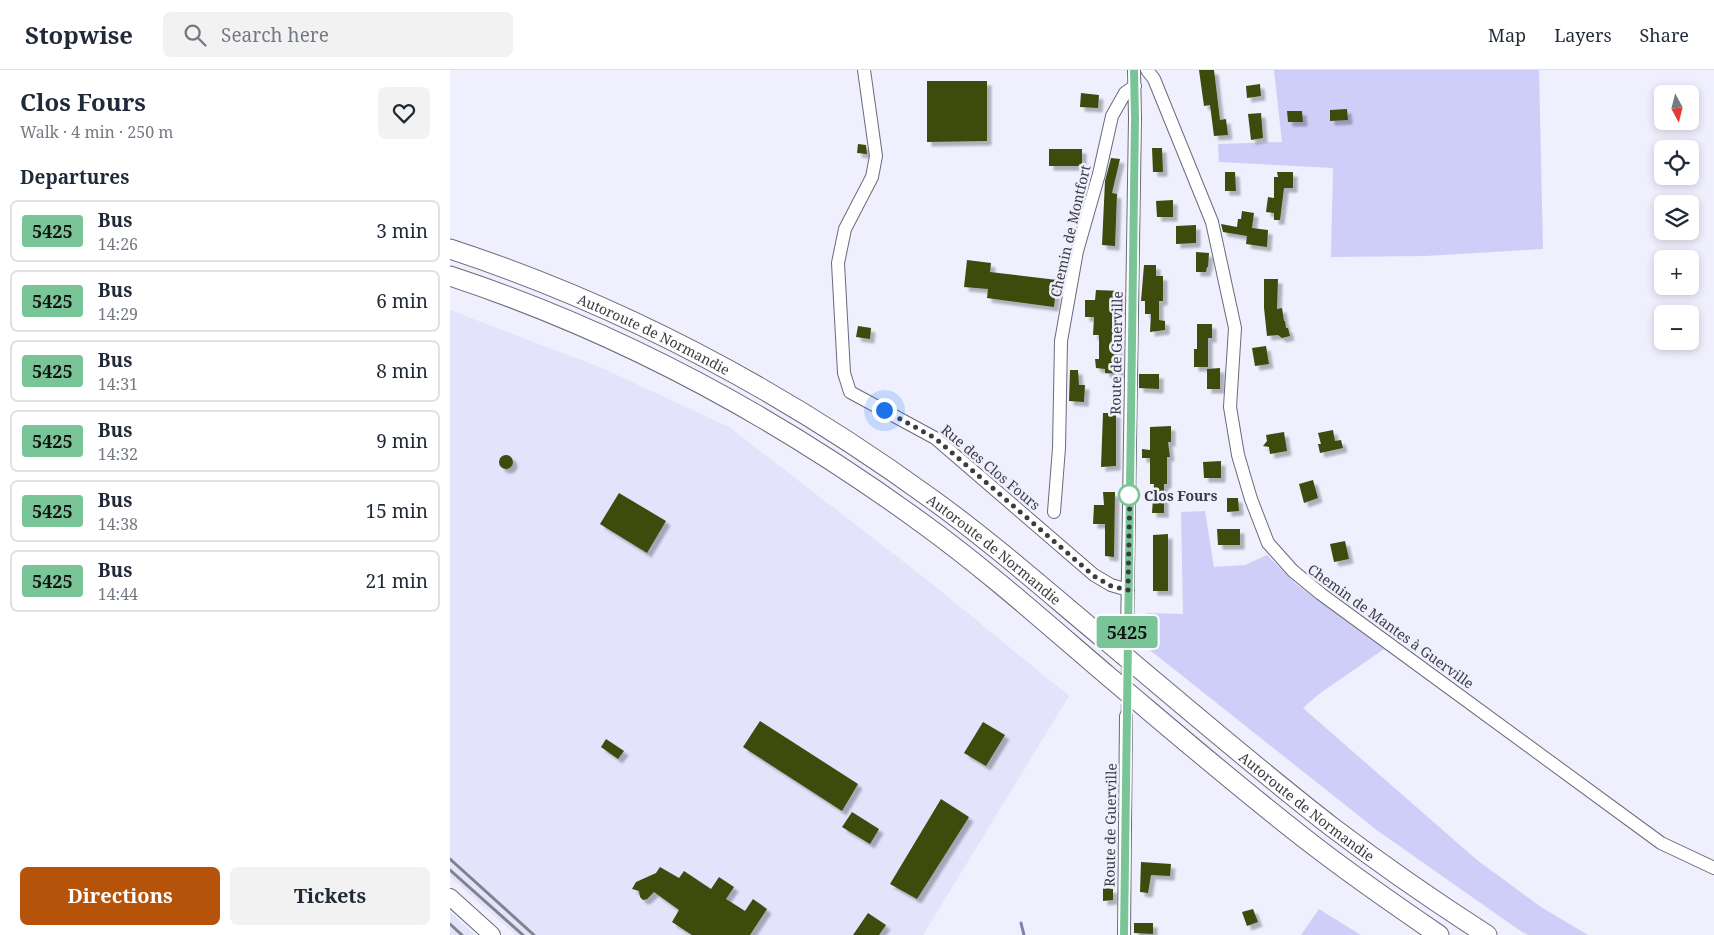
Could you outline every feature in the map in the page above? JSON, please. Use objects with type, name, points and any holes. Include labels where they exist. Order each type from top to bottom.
[{"type":"highway","name":"Autoroute de Normandie","points":[[450,249],[485,260],[560,290],[693,350],[784,400],[870,456],[935,501],[1014,564],[1331,826],[1402,878],[1487,935]]},
{"type":"highway","name":"Autoroute de Normandie","points":[[450,276],[478,285],[621,343],[682,373],[764,419],[854,475],[923,524],[993,579],[1179,736],[1315,847],[1439,935]]},
{"type":"main road","points":[[450,897],[492,935]]},
{"type":"street","name":"Rue des Clos Fours","points":[[864,70],[876,156],[872,177],[845,229],[838,263],[844,373],[850,392],[935,438],[1101,581],[1128,590]]},
{"type":"street","name":"Route de Guerville","points":[[1127,636],[1134,70]]},
{"type":"street","name":"Chemin de Mantes à Guerville","points":[[1146,70],[1154,79],[1212,222],[1235,328],[1230,408],[1238,455],[1251,499],[1268,543],[1293,572],[1661,843],[1714,868]]},
{"type":"street","name":"Chemin de Montfort","points":[[1054,512],[1059,448],[1061,341],[1076,260],[1112,116],[1125,93],[1135,86]]},
{"type":"street","name":"Route de Guerville","points":[[1124,935],[1126,716]]},
{"type":"shaded area","points":[[1274,70],[1539,70],[1543,249],[1426,256],[1331,257],[1333,168],[1219,162],[1218,144],[1282,142]]},
{"type":"shaded area","points":[[450,310],[602,368],[729,427],[926,579],[1069,696],[923,935],[516,935],[450,877]]},
{"type":"shaded area","points":[[1205,511],[1214,567],[1245,565],[1267,555],[1296,584],[1384,649],[1319,694],[1303,708],[1477,860],[1541,907],[1588,935],[1528,935],[1519,930],[1378,831],[1146,647],[1147,613],[1183,614],[1181,512]]},
{"type":"shaded area","points":[[1319,909],[1361,935],[1301,935]]},
{"type":"shaded area","points":[[450,912],[460,921],[475,935],[450,935]]},
{"type":"building","points":[[1199,70],[1214,70],[1220,120],[1226,119],[1228,135],[1214,136],[1210,105],[1204,106]]},
{"type":"building","points":[[927,81],[987,81],[987,141],[927,142]]},
{"type":"building","points":[[1260,84],[1261,96],[1247,98],[1246,86]]},
{"type":"building","points":[[1081,93],[1099,95],[1098,108],[1080,107]]},
{"type":"building","points":[[1347,109],[1348,120],[1330,121],[1330,110]]},
{"type":"building","points":[[1287,111],[1302,111],[1303,122],[1288,122]]},
{"type":"building","points":[[1261,113],[1263,138],[1251,140],[1248,114]]},
{"type":"building","points":[[858,144],[866,145],[867,154],[857,153]]},
{"type":"building","points":[[1152,148],[1162,148],[1163,172],[1153,172]]},
{"type":"building","points":[[1049,149],[1082,149],[1082,166],[1049,166]]},
{"type":"building","points":[[1111,158],[1120,159],[1112,193],[1117,194],[1115,246],[1102,245],[1105,181]]},
{"type":"building","points":[[1225,172],[1235,172],[1236,191],[1225,191]]},
{"type":"building","points":[[1277,172],[1293,172],[1293,188],[1284,188],[1280,220],[1274,220],[1274,213],[1266,212],[1268,197],[1274,198],[1274,177],[1278,177]]},
{"type":"building","points":[[1173,200],[1173,217],[1157,217],[1156,201]]},
{"type":"building","points":[[1242,211],[1254,213],[1252,228],[1268,230],[1267,247],[1246,244],[1247,236],[1223,232],[1221,224],[1237,227]]},
{"type":"building","points":[[1196,225],[1196,243],[1176,244],[1176,226]]},
{"type":"building","points":[[1196,252],[1209,253],[1206,272],[1196,272]]},
{"type":"building","points":[[967,260],[991,263],[990,272],[1057,280],[1054,307],[987,298],[988,289],[964,287]]},
{"type":"building","points":[[1144,265],[1156,265],[1156,276],[1163,276],[1163,301],[1159,301],[1159,320],[1165,321],[1165,330],[1150,332],[1151,314],[1145,314],[1145,301],[1141,301]]},
{"type":"building","points":[[1264,279],[1278,279],[1277,309],[1282,308],[1286,328],[1288,328],[1290,336],[1282,338],[1278,335],[1267,336],[1264,308]]},
{"type":"building","points":[[1096,290],[1121,291],[1121,310],[1116,310],[1117,364],[1119,364],[1119,374],[1105,373],[1105,369],[1096,368],[1095,359],[1099,359],[1099,335],[1093,335],[1094,317],[1085,317],[1085,300],[1095,300]]},
{"type":"building","points":[[1197,324],[1212,324],[1212,338],[1208,338],[1208,367],[1194,367],[1194,349],[1197,349]]},
{"type":"building","points":[[858,326],[871,328],[870,339],[856,337]]},
{"type":"building","points":[[1266,346],[1269,364],[1255,366],[1252,348]]},
{"type":"building","points":[[1220,368],[1220,389],[1207,389],[1207,369]]},
{"type":"building","points":[[1070,370],[1078,370],[1079,385],[1085,385],[1084,402],[1069,401]]},
{"type":"building","points":[[1139,374],[1159,374],[1159,389],[1139,388]]},
{"type":"building","points":[[1103,413],[1116,413],[1116,466],[1101,467]]},
{"type":"building","points":[[1171,426],[1171,442],[1168,442],[1170,457],[1167,457],[1167,484],[1164,484],[1164,513],[1152,513],[1154,484],[1150,484],[1150,458],[1142,458],[1142,449],[1150,450],[1150,427]]},
{"type":"building","points":[[1333,430],[1335,441],[1341,440],[1343,448],[1320,453],[1318,444],[1321,444],[1318,433]]},
{"type":"building","points":[[1284,432],[1287,451],[1270,454],[1269,447],[1263,446],[1267,441],[1266,435]]},
{"type":"building","points":[[506,455],[511,457],[513,462],[511,467],[506,469],[501,467],[499,462],[501,457]]},
{"type":"building","points":[[1221,461],[1221,478],[1204,478],[1203,462]]},
{"type":"building","points":[[1313,480],[1318,498],[1304,503],[1299,484]]},
{"type":"building","points":[[1103,492],[1115,492],[1114,557],[1105,556],[1105,524],[1093,524],[1094,505],[1104,505]]},
{"type":"building","points":[[619,493],[666,521],[647,553],[600,524]]},
{"type":"building","points":[[1227,498],[1238,498],[1239,511],[1227,512]]},
{"type":"building","points":[[1217,529],[1240,529],[1240,545],[1218,545]]},
{"type":"building","points":[[1168,534],[1168,591],[1153,591],[1153,535]]},
{"type":"building","points":[[1345,541],[1349,559],[1334,562],[1330,544]]},
{"type":"building","points":[[760,721],[858,784],[842,811],[743,747]]},
{"type":"building","points":[[983,722],[1005,735],[986,766],[964,753]]},
{"type":"building","points":[[606,739],[624,751],[618,759],[601,747]]},
{"type":"building","points":[[941,799],[969,817],[917,899],[890,884]]},
{"type":"building","points":[[852,812],[879,829],[870,844],[842,827]]},
{"type":"building","points":[[1141,862],[1171,864],[1170,876],[1151,875],[1148,893],[1140,892]]},
{"type":"building","points":[[660,867],[679,878],[684,871],[711,889],[719,877],[734,887],[726,899],[745,911],[753,899],[767,909],[750,935],[692,935],[672,922],[679,910],[654,892],[647,899],[643,900],[640,897],[639,891],[632,889],[636,882],[656,873]]},
{"type":"building","points":[[1103,888],[1113,889],[1113,900],[1103,901]]},
{"type":"building","points":[[1253,909],[1258,922],[1247,926],[1242,912]]},
{"type":"building","points":[[868,913],[886,925],[879,935],[853,935]]},
{"type":"building","points":[[1134,923],[1153,923],[1153,934],[1134,933]]},
{"type":"waterway","points":[[1021,923],[1024,935]]},
{"type":"tunnel","points":[[1126,716],[1127,636]]},
{"type":"railway","points":[[450,859],[534,935]]},
{"type":"railway","points":[[450,870],[523,935]]},
{"type":"railway","points":[[450,924],[462,935]]},
{"type":"bus line","name":"5425","points":[[1124,935],[1135,118],[1134,70]]},
{"type":"place","name":"Clos Fours","points":[[1129,495]]},
{"type":"route","points":[[884,410],[935,438],[1094,576],[1111,586],[1128,590],[1130,487],[1129,495]]}]
